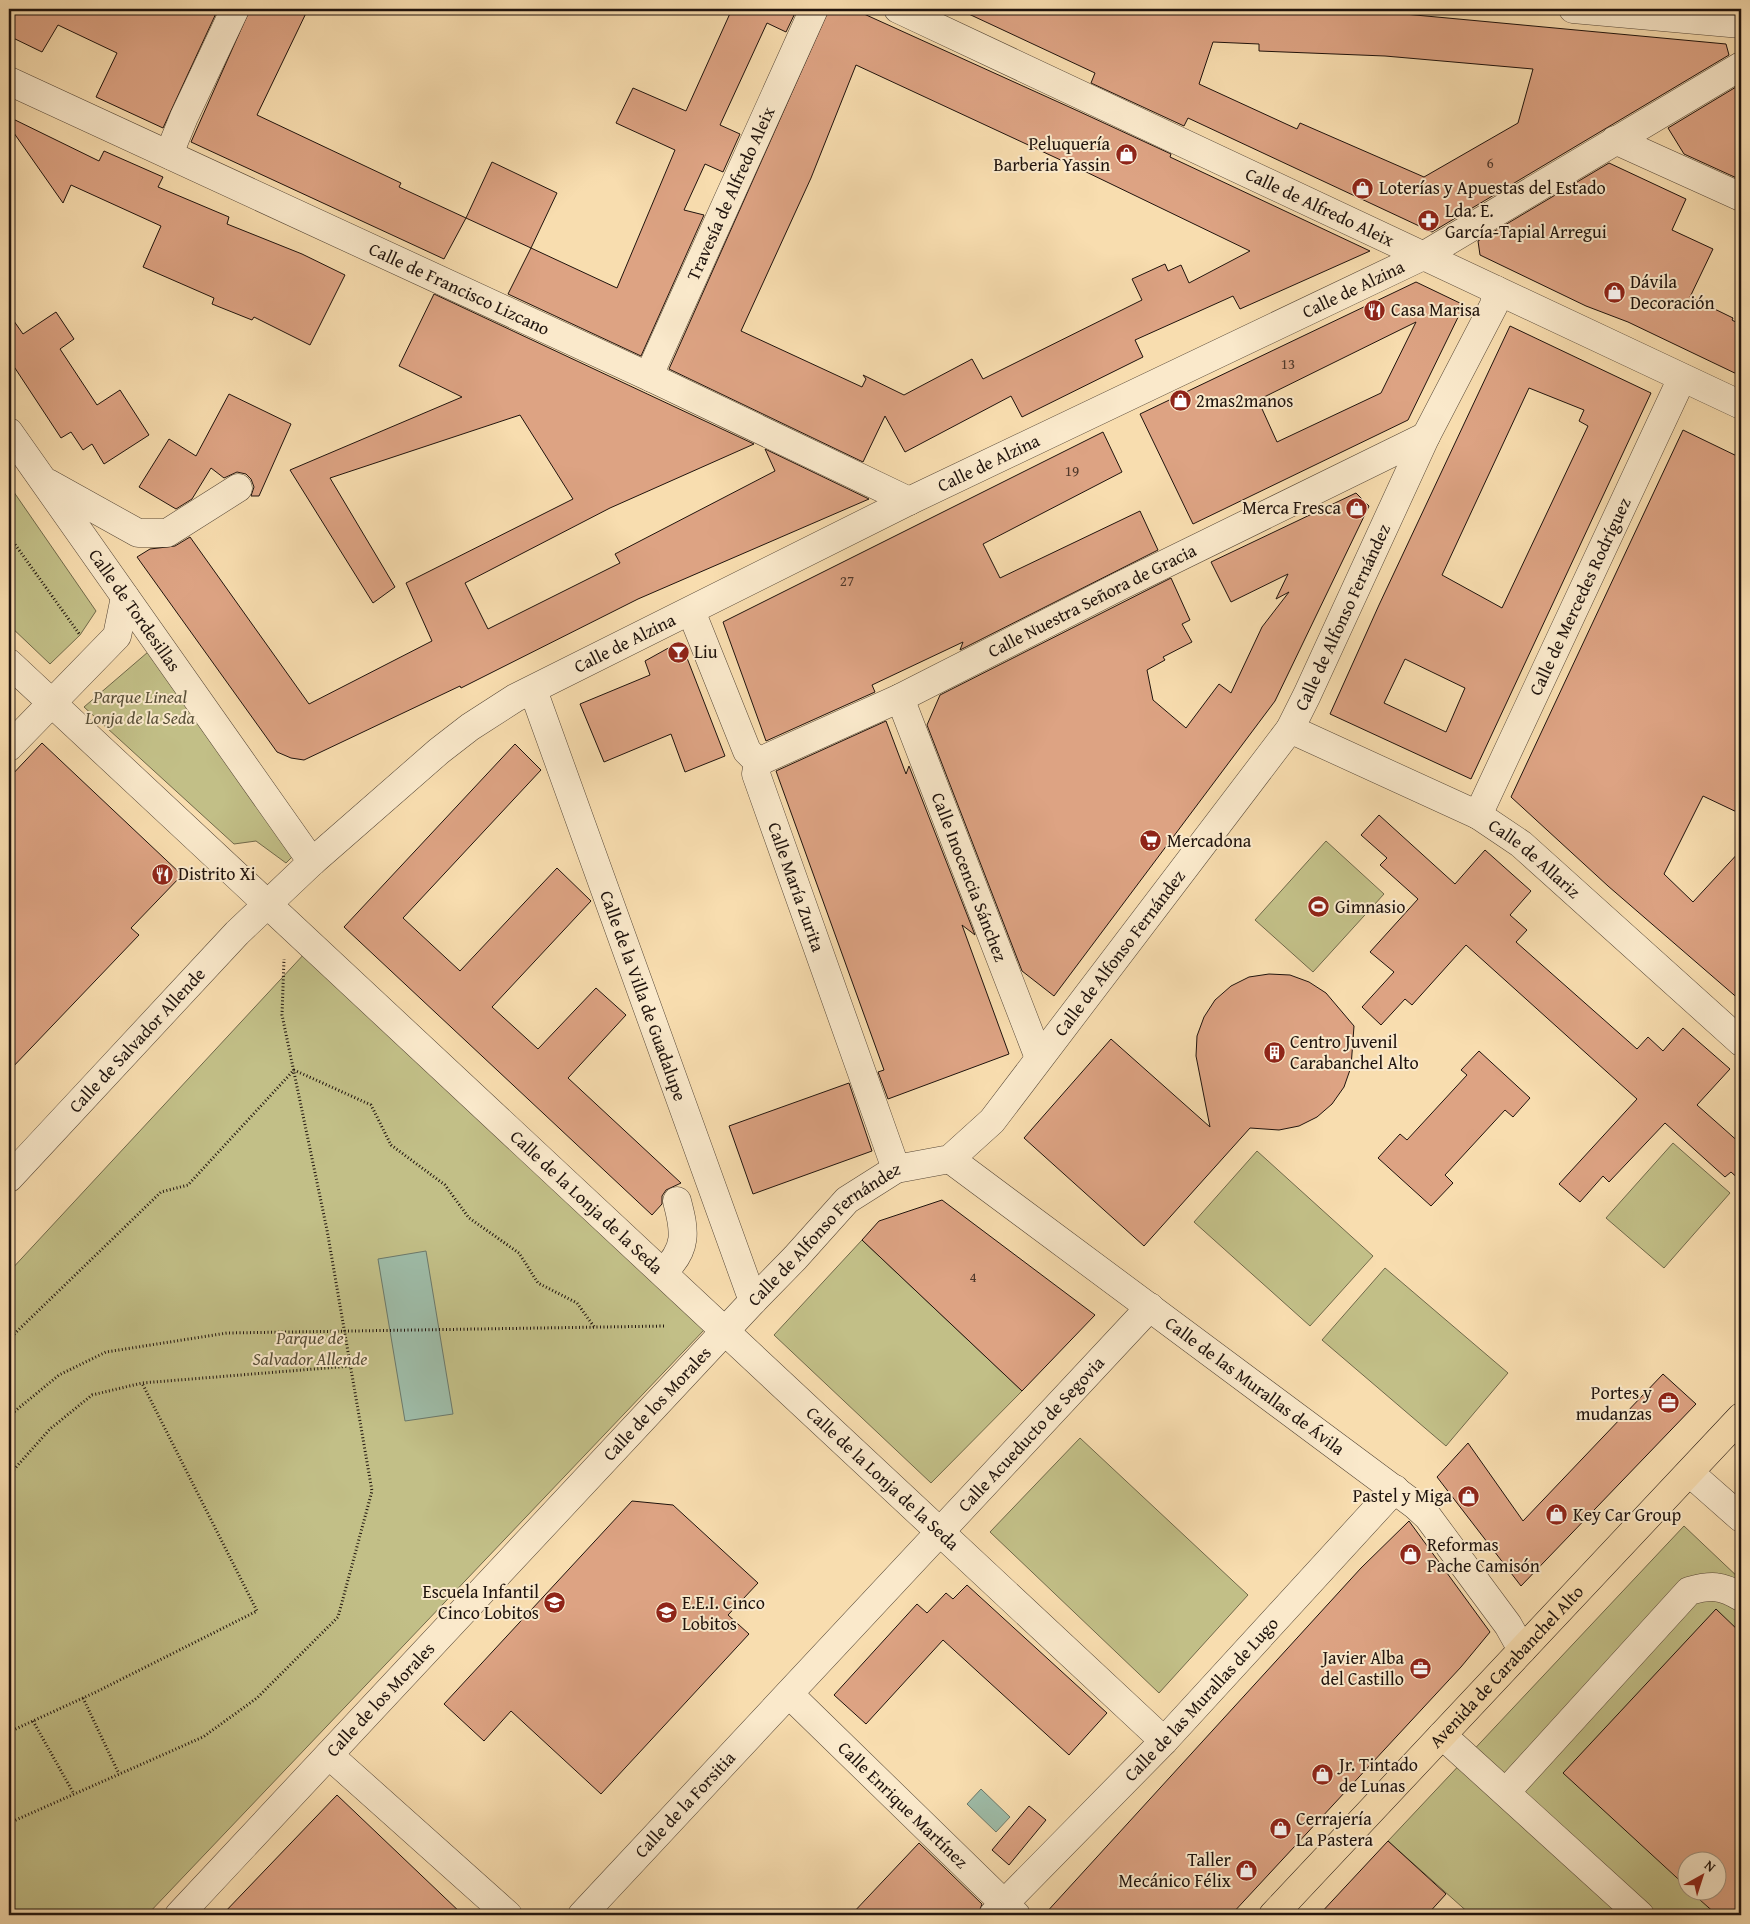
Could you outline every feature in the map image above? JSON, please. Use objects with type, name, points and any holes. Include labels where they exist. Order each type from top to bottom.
[{"type":"main road","name":"Avenida de Carabanchel Alto","points":[[1273,1915],[1741,1417]]},
{"type":"street","points":[[172,156],[173,144],[184,117],[235,9]]},
{"type":"street","name":"Travesía de Alfredo Aleix","points":[[652,378],[654,364],[814,9]]},
{"type":"street","name":"Calle de Alfredo Aleix","points":[[898,9],[1741,405]]},
{"type":"street","points":[[1573,9],[1741,24]]},
{"type":"street","name":"Calle de Alzina","points":[[266,905],[312,862],[439,751],[491,712],[909,501],[1423,256],[1741,66]]},
{"type":"street","name":"Calle de Francisco Lizcano","points":[[9,80],[652,378],[909,501]]},
{"type":"street","points":[[1615,140],[1741,197]]},
{"type":"street","name":"Calle de Alfonso Fernández","points":[[727,1331],[753,1301],[796,1258],[847,1200],[896,1169],[950,1159],[992,1121],[1290,729],[1426,436],[1494,305],[1496,290]]},
{"type":"street","name":"Calle de Mercedes Rodríguez","points":[[1478,815],[1682,378]]},
{"type":"street","name":"Calle de Tordesillas","points":[[9,432],[312,862]]},
{"type":"street","name":"Calle Nuestra Señora de Gracia","points":[[758,762],[900,698],[1112,590],[1426,436]]},
{"type":"street","points":[[43,480],[138,532],[167,533],[238,488]]},
{"type":"street","points":[[9,747],[117,636],[125,597]]},
{"type":"street","points":[[690,611],[747,751],[758,762]]},
{"type":"street","name":"Calle de la Lonja de la Seda","points":[[9,663],[266,905],[317,949],[664,1272],[1164,1741]]},
{"type":"street","name":"Calle de la Villa de Guadalupe","points":[[533,690],[753,1301]]},
{"type":"street","name":"Calle Inocencia Sánchez","points":[[900,698],[1039,1058]]},
{"type":"street","name":"Calle de Allariz","points":[[1290,729],[1478,815],[1521,844],[1741,1042]]},
{"type":"street","name":"Calle María Zurita","points":[[758,762],[756,774],[896,1169]]},
{"type":"street","name":"Calle de Salvador Allende","points":[[9,1178],[237,933],[266,905]]},
{"type":"street","name":"Calle de las Murallas de Ávila","points":[[950,1159],[1395,1489],[1428,1517],[1508,1625],[1522,1650]]},
{"type":"street","points":[[664,1272],[676,1260],[682,1246],[683,1225],[676,1201]]},
{"type":"street","name":"Calle Acueducto de Segovia","points":[[790,1694],[1150,1307]]},
{"type":"street","name":"Calle de los Morales","points":[[179,1915],[727,1331]]},
{"type":"street","points":[[1690,1473],[1741,1518]]},
{"type":"street","name":"Calle de las Murallas de Lugo","points":[[1004,1911],[1164,1741],[1395,1489]]},
{"type":"street","points":[[1506,1792],[1689,1591],[1709,1586],[1728,1589],[1741,1597]]},
{"type":"street","name":"Calle Enrique Martínez","points":[[790,1694],[1004,1911]]},
{"type":"street","name":"Calle de la Forsitia","points":[[582,1915],[790,1694]]},
{"type":"street","points":[[1442,1735],[1640,1915]]},
{"type":"street","points":[[329,1755],[508,1915]]},
{"type":"path","points":[[9,536],[80,635],[88,636]]},
{"type":"path","points":[[9,1823],[211,1732],[257,1698],[338,1617],[372,1491],[327,1230],[282,1015],[284,954]]},
{"type":"path","points":[[294,1070],[372,1105],[391,1145],[445,1185],[469,1218],[519,1253],[538,1283],[577,1303],[595,1328]]},
{"type":"path","points":[[9,1340],[161,1192],[188,1185],[294,1070]]},
{"type":"path","points":[[9,1416],[59,1375],[106,1352],[227,1333],[345,1333],[666,1326]]},
{"type":"path","points":[[9,1475],[50,1428],[92,1395],[142,1383],[351,1366]]},
{"type":"path","points":[[9,1732],[83,1698],[257,1611],[142,1383]]},
{"type":"path","points":[[83,1698],[119,1774]]},
{"type":"path","points":[[33,1721],[74,1794]]},
{"type":"green space","name":"Parque Lineal Lonja de la Seda","points":[[9,485],[96,611],[80,635],[50,664],[9,625]]},
{"type":"green space","name":"Parque Lineal Lonja de la Seda","points":[[148,652],[296,853],[286,863],[256,841],[234,844],[84,707]]},
{"type":"green space","name":"Gimnasio","points":[[1326,841],[1384,894],[1313,972],[1255,920]]},
{"type":"green space","name":"Parque de Salvador Allende","points":[[306,952],[704,1330],[147,1915],[9,1915],[9,1272]]},
{"type":"green space","points":[[1673,1143],[1730,1193],[1664,1268],[1606,1218]]},
{"type":"green space","points":[[1257,1151],[1373,1256],[1310,1326],[1194,1222]]},
{"type":"green space","points":[[862,1240],[1022,1391],[931,1483],[774,1335]]},
{"type":"green space","points":[[1385,1268],[1508,1373],[1446,1446],[1322,1340]]},
{"type":"green space","points":[[1080,1438],[1248,1595],[1159,1693],[990,1532]]},
{"type":"green space","points":[[1684,1526],[1741,1580],[1741,1915],[1471,1915],[1388,1841]]},
{"type":"shaded area","points":[[426,1251],[453,1414],[405,1421],[378,1259]]},
{"type":"shaded area","points":[[981,1789],[1010,1817],[996,1832],[967,1804]]},
{"type":"building","points":[[9,9],[218,9],[163,128],[96,97],[117,53],[58,25],[42,52],[9,36]]},
{"type":"building","points":[[250,9],[308,9],[257,115],[401,183],[399,187],[466,218],[444,259],[191,142]]},
{"type":"building","points":[[732,9],[797,9],[786,32],[767,23],[720,125],[740,134],[723,172],[705,164],[684,210],[704,215],[641,356],[508,294],[531,248],[617,288],[675,150],[616,123],[633,88],[686,111]]},
{"type":"building","points":[[829,9],[853,9],[1171,154],[1170,157],[1370,251],[1240,309],[1233,296],[1135,340],[1143,357],[1022,417],[1011,396],[905,452],[885,416],[863,462],[669,369]],"holes":[[[856,65],[1080,169],[1250,251],[1189,283],[1181,265],[1168,271],[1165,264],[1132,279],[1142,300],[983,379],[972,359],[904,395],[863,375],[866,379],[862,387],[741,331],[811,178]]]},
{"type":"building","points":[[958,9],[1304,9],[1383,12],[1726,44],[1729,55],[1432,232],[1188,118],[1184,126],[1091,83],[1095,73]],"holes":[[[1213,42],[1259,44],[1259,51],[1385,56],[1533,69],[1518,123],[1424,177],[1300,123],[1297,129],[1199,84]]]},
{"type":"building","points":[[1736,87],[1741,108],[1741,180],[1684,154],[1668,128]]},
{"type":"building","points":[[9,117],[99,161],[104,151],[163,177],[158,187],[229,217],[227,224],[302,254],[345,275],[310,345],[254,317],[252,320],[212,304],[214,298],[143,267],[161,226],[71,185],[63,203],[9,126]]},
{"type":"building","points":[[492,162],[557,193],[531,248],[466,218]]},
{"type":"building","points":[[1609,163],[1686,199],[1672,230],[1713,249],[1690,297],[1733,318],[1732,320],[1741,325],[1741,376],[1628,322],[1586,306],[1480,255],[1478,241]]},
{"type":"building","points":[[1416,282],[1464,305],[1408,420],[1193,524],[1140,414]],"holes":[[[1416,322],[1381,393],[1277,442],[1258,400]]]},
{"type":"building","points":[[434,294],[754,444],[610,508],[465,583],[488,629],[620,563],[615,554],[775,471],[765,449],[869,499],[638,599],[461,688],[460,686],[304,760],[291,758],[277,752],[137,557],[150,549],[175,546],[190,537],[309,704],[432,641],[406,583],[573,499],[520,415],[330,478],[395,587],[373,603],[290,470],[462,397],[399,366]]},
{"type":"building","points":[[56,312],[74,339],[60,349],[97,405],[120,390],[149,435],[104,464],[92,444],[83,450],[71,432],[61,438],[9,359],[9,314],[23,334]]},
{"type":"building","points":[[1510,326],[1651,393],[1471,779],[1330,714]],"holes":[[[1529,388],[1584,410],[1579,421],[1588,426],[1502,608],[1442,575]],[[1405,659],[1465,688],[1446,732],[1384,703]]]},
{"type":"building","points":[[229,394],[291,424],[259,496],[251,496],[254,487],[251,479],[246,474],[237,472],[224,478],[211,468],[192,499],[176,509],[139,487],[169,439],[196,456]]},
{"type":"building","points":[[1683,430],[1741,458],[1741,814],[1703,796],[1664,874],[1693,902],[1741,850],[1741,1001],[1608,886],[1511,797]]},
{"type":"building","points":[[1103,432],[1122,472],[983,544],[1000,578],[1140,511],[1158,550],[960,650],[963,642],[872,685],[875,692],[766,741],[723,622]]},
{"type":"building","points":[[1356,493],[1369,506],[1275,701],[1054,996],[1022,971],[927,725],[940,695],[1171,578],[1190,620],[1182,624],[1192,642],[1163,657],[1165,660],[1147,670],[1153,700],[1186,728],[1219,684],[1231,693],[1262,627],[1289,592],[1276,599],[1288,574],[1231,602],[1211,562]]},
{"type":"building","points":[[672,646],[687,658],[725,756],[685,772],[671,734],[604,762],[580,704],[650,675],[645,661]]},
{"type":"building","points":[[886,721],[906,774],[909,766],[975,935],[962,925],[1009,1054],[888,1099],[878,1072],[884,1070],[776,771]]},
{"type":"building","points":[[42,743],[182,875],[131,928],[139,935],[9,1071],[9,778]]},
{"type":"building","points":[[515,744],[541,770],[403,918],[460,971],[557,868],[591,901],[492,1007],[538,1049],[596,988],[626,1015],[568,1078],[681,1183],[666,1190],[662,1196],[662,1204],[652,1215],[344,927]]},
{"type":"building","points":[[1379,815],[1455,884],[1485,850],[1531,891],[1510,915],[1527,930],[1516,942],[1637,1049],[1648,1037],[1663,1051],[1683,1028],[1730,1069],[1697,1105],[1741,1144],[1741,1181],[1731,1172],[1725,1177],[1665,1123],[1609,1182],[1603,1176],[1580,1202],[1559,1184],[1637,1099],[1466,945],[1412,1005],[1405,999],[1381,1025],[1362,1007],[1394,972],[1370,952],[1418,899],[1380,865],[1387,858],[1361,835]]},
{"type":"building","points":[[1269,974],[1290,975],[1309,982],[1326,993],[1354,1026],[1351,1067],[1344,1087],[1332,1104],[1317,1117],[1299,1126],[1279,1130],[1250,1128],[1144,1246],[1024,1138],[1111,1039],[1210,1127],[1196,1056],[1197,1036],[1204,1017],[1215,1000],[1231,986],[1249,977]]},
{"type":"building","points":[[1479,1051],[1530,1098],[1513,1117],[1505,1110],[1445,1175],[1453,1183],[1431,1206],[1378,1158],[1400,1134],[1407,1140],[1467,1075],[1461,1070]]},
{"type":"building","points":[[849,1083],[872,1151],[753,1194],[729,1126]]},
{"type":"building","points":[[942,1200],[1095,1315],[1022,1391],[862,1240],[879,1221]]},
{"type":"building","points":[[1663,1374],[1696,1404],[1521,1586],[1437,1477],[1468,1443],[1523,1521]]},
{"type":"building","points":[[632,1501],[673,1505],[758,1583],[728,1615],[749,1634],[601,1794],[511,1711],[484,1741],[444,1704]]},
{"type":"building","points":[[1409,1521],[1490,1632],[1461,1667],[1231,1915],[1044,1915],[1361,1568]]},
{"type":"building","points":[[967,1585],[1107,1713],[1069,1755],[943,1640],[866,1724],[834,1695],[917,1604],[927,1613],[946,1593],[953,1599]]},
{"type":"building","points":[[1716,1609],[1741,1633],[1741,1915],[1717,1915],[1702,1902],[1728,1902],[1728,1852],[1678,1852],[1678,1879],[1563,1773]]},
{"type":"building","points":[[337,1795],[463,1915],[222,1915]]},
{"type":"building","points":[[1029,1806],[1046,1820],[1009,1865],[992,1850]]},
{"type":"building","points":[[1388,1841],[1446,1894],[1427,1915],[1319,1915]]},
{"type":"building","points":[[919,1843],[982,1904],[978,1915],[851,1915]]},
{"type":"place","name":"Peluquería Barberia Yassin","points":[[1126,154]]},
{"type":"place","name":"Loterías y Apuestas del Estado","points":[[1363,188]]},
{"type":"place","name":"Lda. E. García-Tapial Arregui","points":[[1429,221]]},
{"type":"place","name":"Dávila Decoración","points":[[1614,292]]},
{"type":"place","name":"Casa Marisa","points":[[1375,310]]},
{"type":"place","name":"2mas2manos","points":[[1180,401]]},
{"type":"place","name":"Merca Fresca","points":[[1357,508]]},
{"type":"place","name":"Liu","points":[[678,652]]},
{"type":"place","name":"Mercadona","points":[[1151,841]]},
{"type":"place","name":"Distrito Xi","points":[[162,874]]},
{"type":"place","name":"Gimnasio","points":[[1319,907]]},
{"type":"place","name":"Centro Juvenil Carabanchel Alto","points":[[1274,1052]]},
{"type":"place","name":"Portes y mudanzas","points":[[1668,1403]]},
{"type":"place","name":"Pastel y Miga","points":[[1468,1496]]},
{"type":"place","name":"Key Car Group","points":[[1557,1515]]},
{"type":"place","name":"Reformas Pache Camisón","points":[[1411,1555]]},
{"type":"place","name":"Escuela Infantil Cinco Lobitos","points":[[555,1602]]},
{"type":"place","name":"E.E.I. Cinco Lobitos","points":[[666,1613]]},
{"type":"place","name":"Javier Alba del Castillo","points":[[1420,1668]]},
{"type":"place","name":"Jr. Tintado de Lunas","points":[[1323,1775]]},
{"type":"place","name":"Cerrajería La Pastera","points":[[1280,1829]]},
{"type":"place","name":"Taller Mecánico Félix","points":[[1247,1870]]}]
